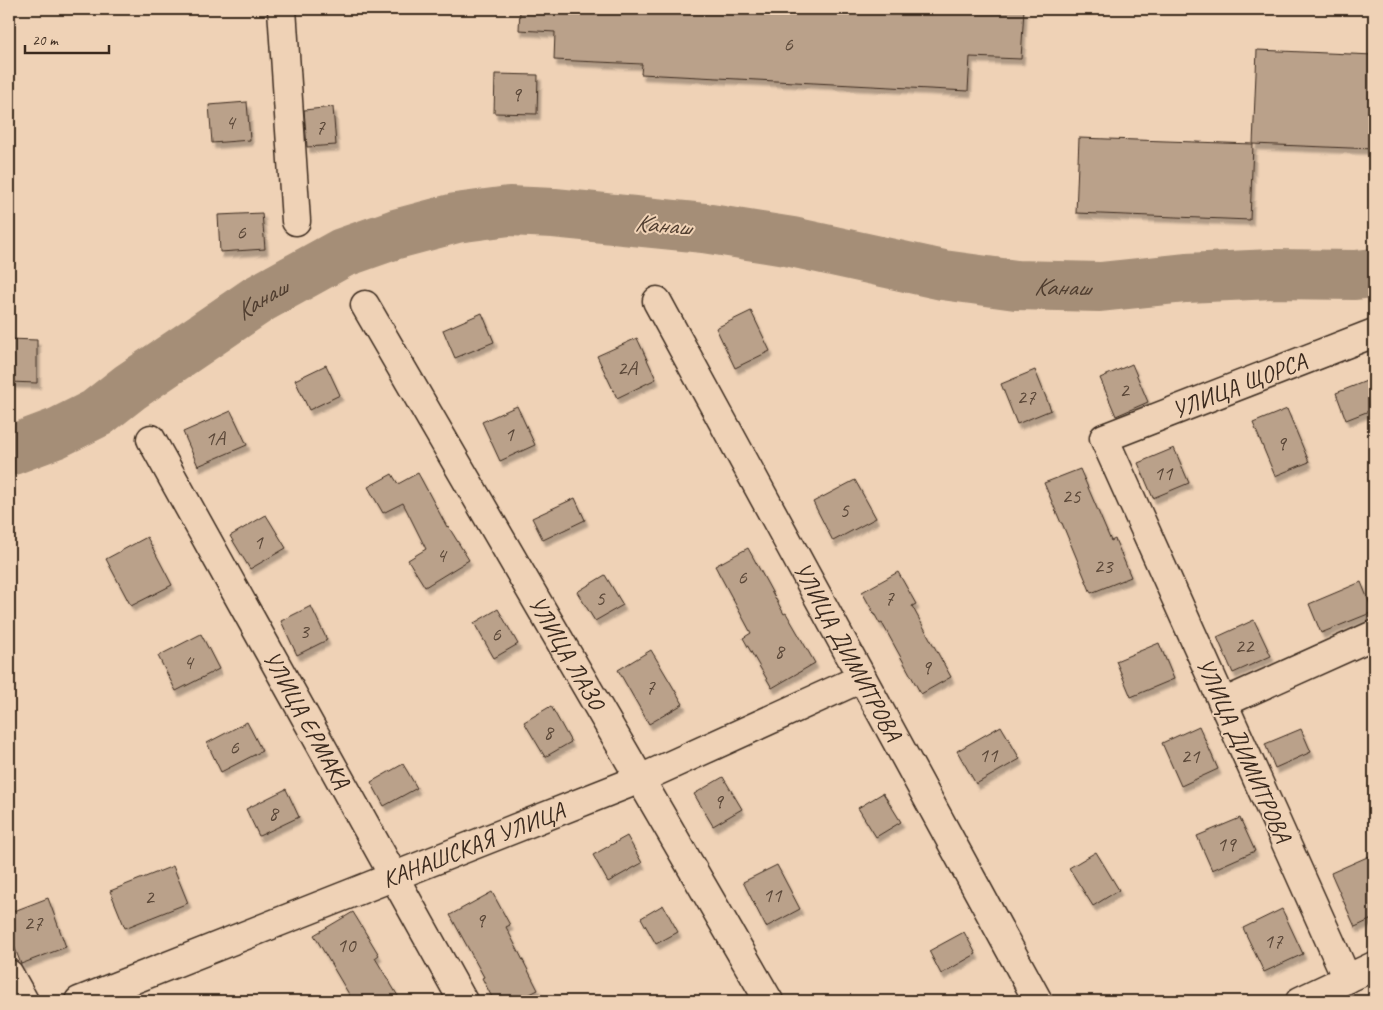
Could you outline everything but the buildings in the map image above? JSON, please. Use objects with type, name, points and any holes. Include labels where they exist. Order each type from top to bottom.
[{"type":"street","points":[[282,9],[296,221]]},
{"type":"street","name":"УЛИЦА ДИМИТРОВА","points":[[658,301],[1038,1001]]},
{"type":"street","name":"УЛИЦА ЛАЗО","points":[[365,305],[769,1001]]},
{"type":"street","name":"УЛИЦА ЩОРСА","points":[[1104,438],[1374,333]]},
{"type":"street","name":"УЛИЦА ДИМИТРОВА","points":[[1104,438],[1347,979]]},
{"type":"street","name":"УЛИЦА ЕРМАКА","points":[[151,439],[463,1001]]},
{"type":"street","points":[[1223,703],[1374,635]]},
{"type":"street","name":"КАНАШСКАЯ УЛИЦА","points":[[78,1001],[640,779],[862,678]]},
{"type":"street","points":[[1305,1000],[1374,966]]},
{"type":"street","points":[[9,974],[24,1001]]},
{"type":"waterway","name":"Канаш","points":[[9,451],[57,433],[97,413],[130,387],[259,299],[342,253],[396,234],[456,218],[509,211],[554,213],[704,228],[792,242],[943,275],[1016,285],[1100,287],[1186,278],[1272,274],[1355,275],[1374,273]]}]
